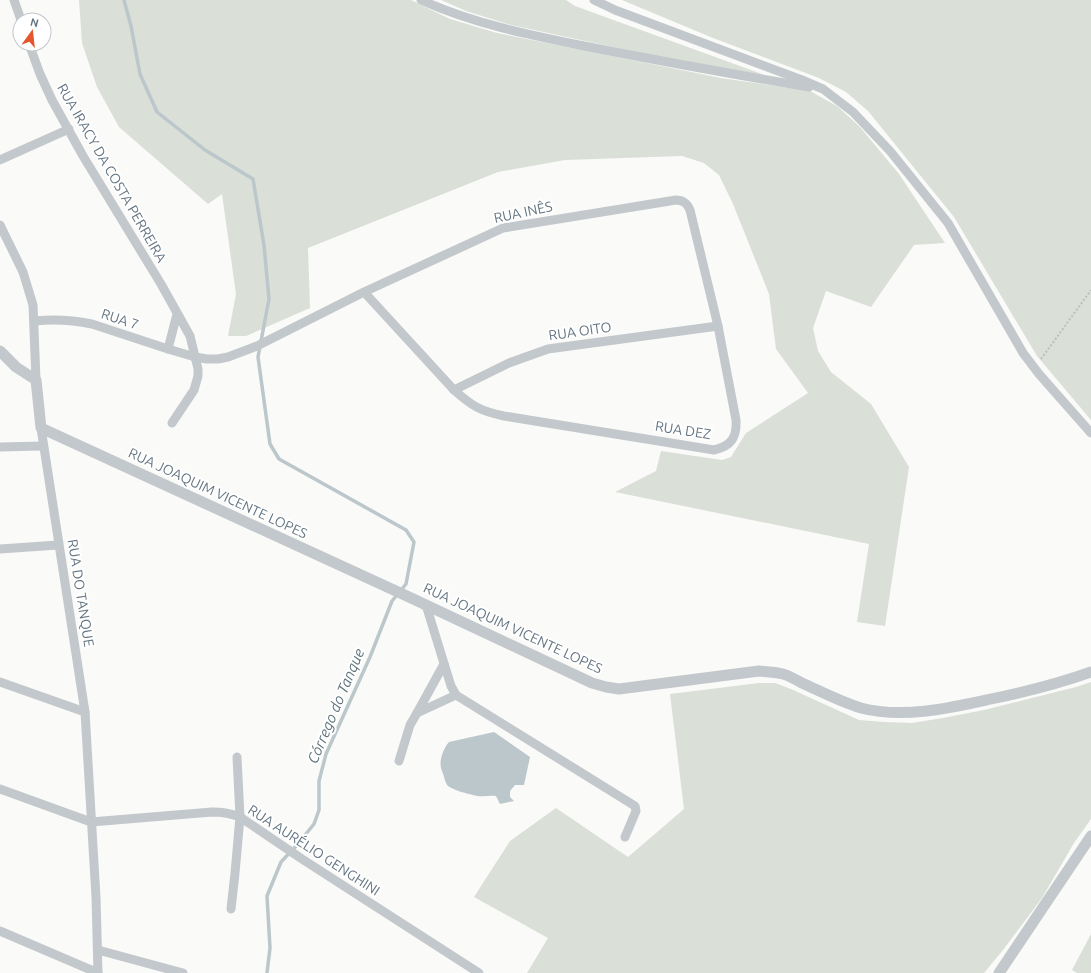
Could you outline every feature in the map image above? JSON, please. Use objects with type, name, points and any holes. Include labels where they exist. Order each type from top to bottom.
[{"type":"street","points":[[14,0],[18,12]]},
{"type":"street","points":[[422,0],[446,11],[528,35],[692,67],[823,89]]},
{"type":"street","points":[[594,0],[615,10],[823,89],[853,112],[890,151],[948,223],[1023,353],[1034,368],[1091,433]]},
{"type":"street","name":"RUA IRACY DA COSTA PERREIRA","points":[[32,52],[40,74],[83,156],[188,331],[198,369],[197,383],[172,423]]},
{"type":"street","points":[[0,160],[69,129]]},
{"type":"street","name":"RUA INÊS","points":[[195,357],[218,359],[242,352],[364,292],[503,228],[676,200]]},
{"type":"street","name":"RUA DEZ","points":[[454,390],[470,404],[490,413],[714,450],[723,448],[730,443],[737,428],[718,326],[690,210],[685,202],[676,200]]},
{"type":"street","name":"RUA DO TANQUE","points":[[0,225],[23,272],[33,306],[36,380],[43,446],[85,712],[96,897],[98,973]]},
{"type":"street","points":[[364,292],[454,390]]},
{"type":"street","points":[[168,349],[178,314]]},
{"type":"street","name":"RUA 7","points":[[34,322],[50,320],[76,321],[92,324],[195,357]]},
{"type":"street","name":"RUA OITO","points":[[454,390],[510,363],[548,349],[718,326]]},
{"type":"street","points":[[0,351],[16,367],[36,380]]},
{"type":"street","name":"RUA JOAQUIM VICENTE LOPES","points":[[41,428],[384,586],[409,596],[592,683],[606,687],[619,689],[759,671],[784,675],[846,703],[861,708],[886,712],[909,712],[964,705],[1028,691],[1062,682],[1091,672]]},
{"type":"street","points":[[0,447],[43,446]]},
{"type":"street","points":[[0,549],[58,545]]},
{"type":"street","points":[[426,605],[451,686],[456,695],[635,806],[636,811],[625,837]]},
{"type":"street","points":[[399,761],[410,725],[444,664]]},
{"type":"street","points":[[0,682],[85,712]]},
{"type":"street","points":[[417,713],[456,695]]},
{"type":"street","points":[[231,909],[236,873],[240,817],[237,757]]},
{"type":"street","points":[[0,789],[91,822]]},
{"type":"street","name":"RUA AURÉLIO GENGHINI","points":[[91,822],[212,812],[222,812],[240,817],[302,859],[479,973]]},
{"type":"street","points":[[998,973],[1091,836]]},
{"type":"street","points":[[0,931],[98,973]]},
{"type":"street","points":[[98,950],[183,973]]},
{"type":"path","points":[[1034,368],[1091,290]]},
{"type":"shaded area","points":[[79,0],[411,0],[450,19],[497,33],[721,78],[810,91],[837,106],[860,127],[899,174],[945,243],[914,245],[871,307],[826,291],[813,328],[818,351],[831,372],[871,404],[909,467],[885,626],[857,622],[869,544],[615,492],[656,471],[661,451],[722,460],[731,457],[746,433],[808,393],[776,349],[769,294],[733,204],[719,175],[704,163],[682,156],[565,160],[498,172],[308,248],[310,308],[246,336],[228,336],[236,294],[222,194],[208,204],[119,127],[97,87],[82,43]]},
{"type":"shaded area","points":[[441,0],[566,0],[575,6],[765,75],[683,62],[511,25],[466,11]]},
{"type":"shaded area","points":[[622,0],[1091,0],[1091,420],[1037,356],[954,217],[868,111],[846,92],[819,78],[713,38]]},
{"type":"shaded area","points":[[1091,682],[1091,819],[1074,843],[1042,898],[984,973],[527,973],[548,938],[474,897],[510,841],[556,808],[628,857],[684,809],[670,694],[759,683],[775,683],[859,720],[912,723],[984,710]]},
{"type":"shaded area","points":[[494,732],[530,757],[524,785],[515,785],[510,791],[510,797],[514,801],[500,804],[496,796],[480,796],[450,788],[445,781],[441,767],[443,752],[449,742]]},
{"type":"shaded area","points":[[1091,934],[1091,973],[1077,973],[1072,970]]},
{"type":"waterway","name":"Córrego do Tanque","points":[[124,0],[131,26],[140,74],[157,112],[205,150],[253,179],[264,245],[269,299],[258,357],[270,444],[279,459],[406,530],[414,542],[406,584],[392,601],[370,657],[326,754],[319,781],[319,810],[314,824],[281,862],[267,896],[270,948],[267,973]]}]
